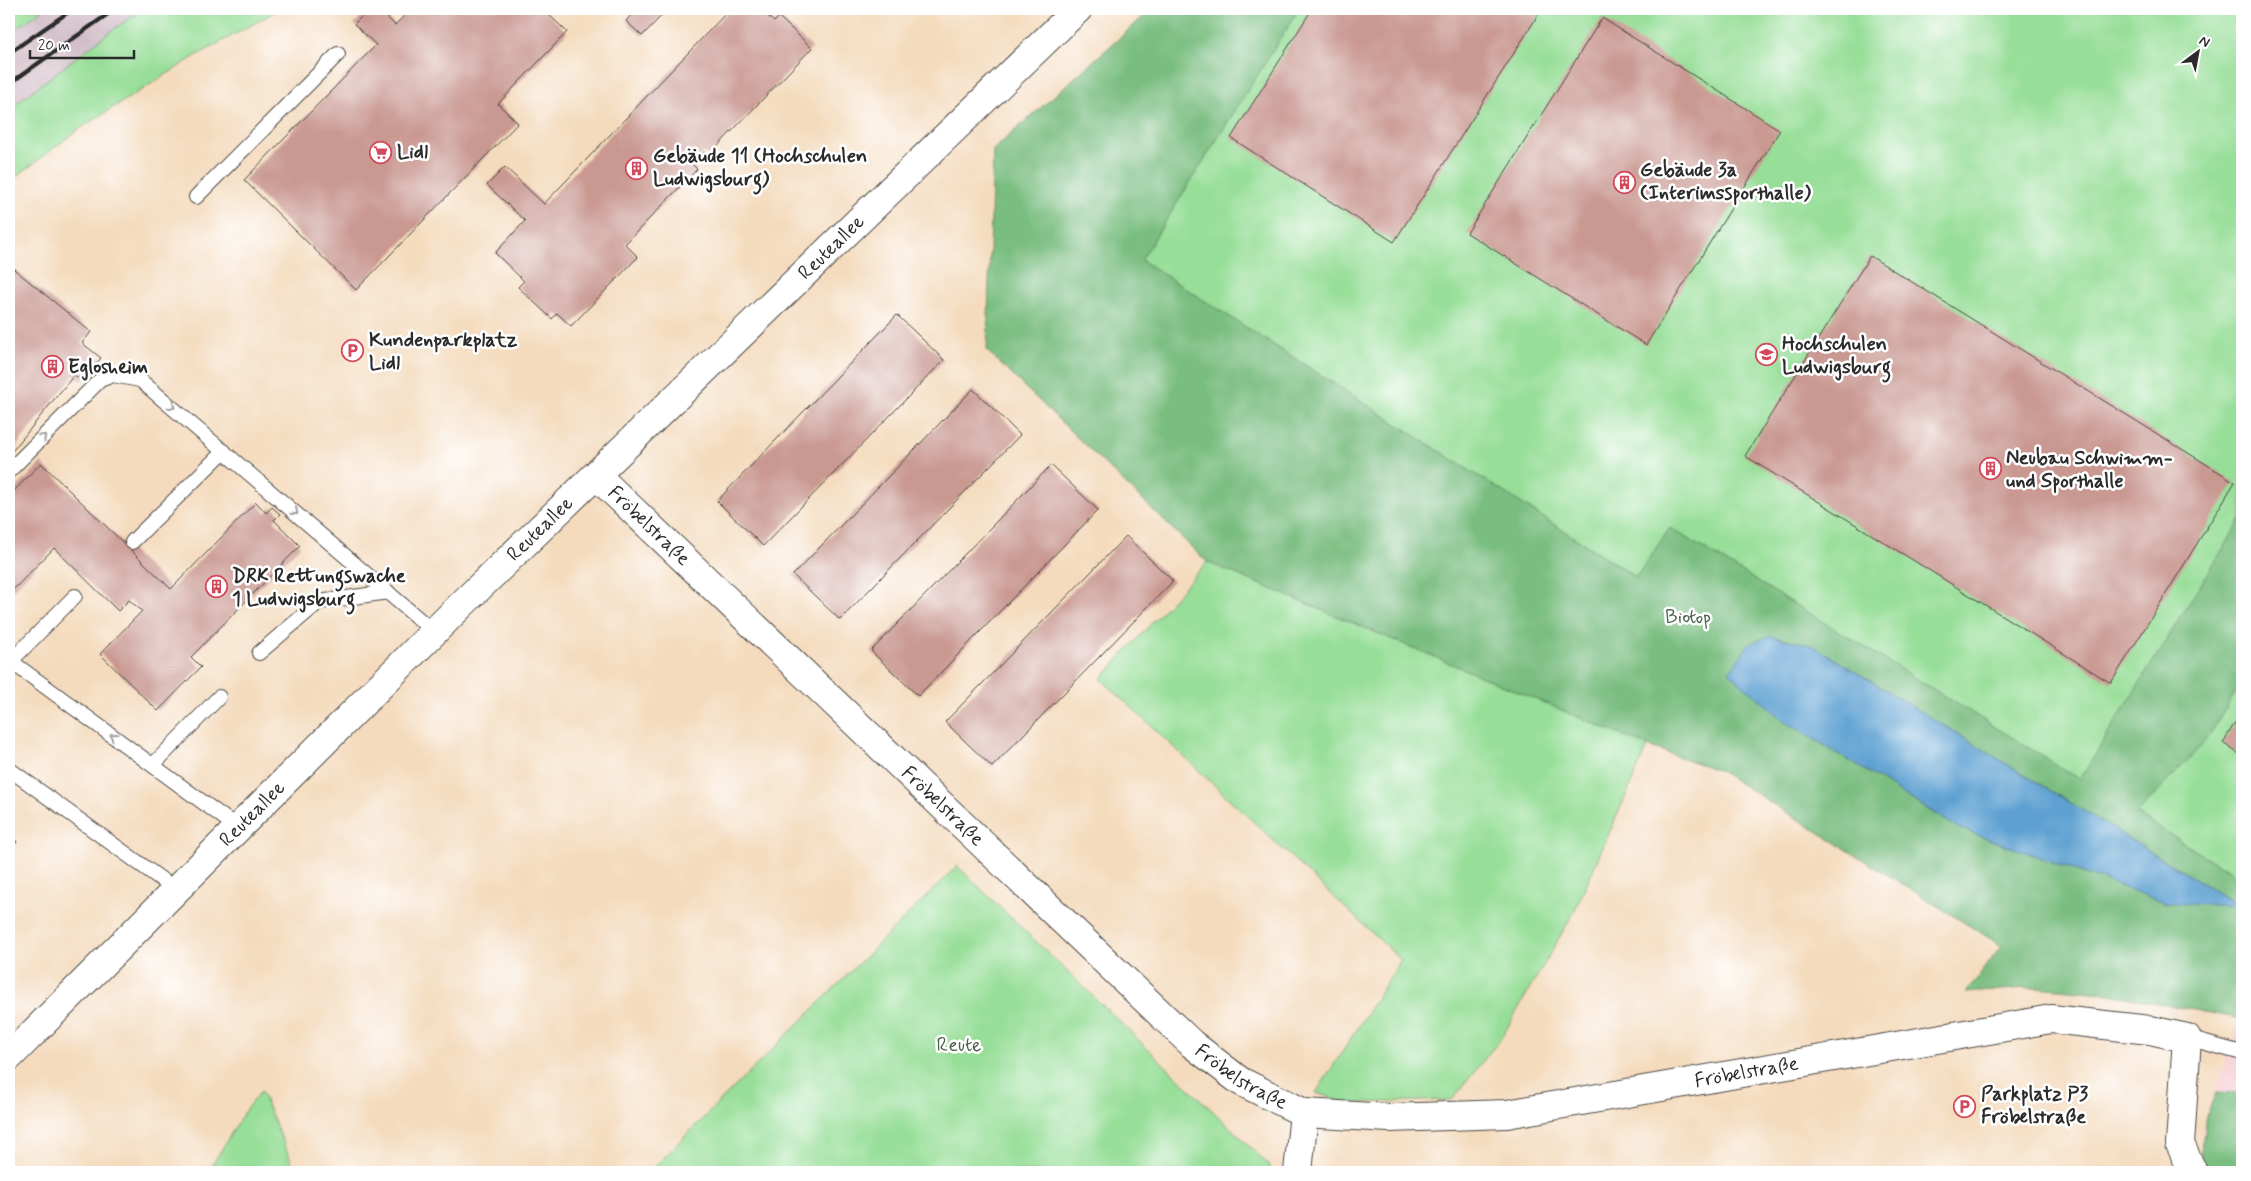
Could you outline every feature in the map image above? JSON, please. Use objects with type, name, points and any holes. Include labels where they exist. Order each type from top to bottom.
[{"type":"street","name":"Reuteallee","points":[[9,1057],[434,632],[1078,9]]},
{"type":"street","name":"Fröbelstraße","points":[[596,476],[1192,1044],[1240,1081],[1304,1113],[1389,1118],[1507,1114],[2052,1019],[2150,1030],[2187,1038]]},
{"type":"street","points":[[2187,1038],[2180,1144],[2193,1172]]},
{"type":"street","name":"Fröbelstraße","points":[[1298,1172],[1304,1113]]},
{"type":"lane","points":[[196,197],[338,54]]},
{"type":"lane","points":[[9,471],[100,380],[113,375],[140,380],[434,632]]},
{"type":"lane","points":[[132,542],[224,451]]},
{"type":"lane","points":[[259,653],[319,602],[388,592]]},
{"type":"lane","points":[[75,596],[10,661],[238,828]]},
{"type":"lane","points":[[152,765],[218,697]]},
{"type":"lane","points":[[9,769],[176,890]]},
{"type":"lane","name":"Fröbelstraße","points":[[2187,1038],[2242,1053]]},
{"type":"shaded area","points":[[44,9],[144,9],[112,30],[9,109],[9,34]]},
{"type":"shaded area","points":[[2240,1018],[2242,1019],[2242,1172],[2208,1172],[2202,1130]]},
{"type":"green space","points":[[9,9],[44,9],[9,34]]},
{"type":"green space","points":[[144,9],[280,9],[194,57],[79,129],[9,182],[9,109],[112,30]]},
{"type":"green space","name":"Biotop","points":[[1152,9],[1299,9],[1141,260],[1636,577],[1670,528],[2080,779],[2242,518],[2242,682],[2206,741],[2136,814],[2242,879],[2242,1019],[2104,993],[2036,987],[1966,993],[2002,946],[1720,771],[1648,746],[1207,562],[987,351],[993,150]],"holes":[[[1770,636],[1812,645],[2238,905],[2167,903],[1958,828],[1785,721]]]},
{"type":"green space","name":"Hochschulen Ludwigsburg","points":[[1299,9],[2242,9],[2242,879],[1670,528],[1636,577],[1141,260]]},
{"type":"green space","points":[[1207,562],[1648,746],[1574,912],[1502,1037],[1452,1100],[1347,1103],[1316,1093],[1401,960],[1101,679]]},
{"type":"green space","name":"Reute","points":[[957,866],[1268,1164],[1271,1172],[649,1172]]},
{"type":"green space","points":[[261,1091],[296,1172],[208,1172],[246,1109]]},
{"type":"green space","points":[[2216,1092],[2242,1093],[2242,1172],[2208,1172],[2204,1162],[2202,1152],[2203,1132]]},
{"type":"water","points":[[1770,636],[1812,645],[2239,906],[2167,903],[1958,828],[1785,721],[1729,673],[1749,644]]},
{"type":"building","name":"Lidl","points":[[369,9],[378,9],[395,25],[411,9],[543,9],[567,32],[498,104],[518,123],[356,290],[244,180],[376,45],[354,24]]},
{"type":"building","points":[[631,9],[668,9],[642,36],[626,21],[634,12]]},
{"type":"building","name":"Gebäude 11 (Hochschulen Ludwigsburg)","points":[[730,9],[760,9],[774,22],[779,17],[812,48],[708,156],[704,152],[692,164],[697,169],[625,244],[638,257],[571,326],[557,313],[552,319],[518,287],[524,281],[495,253],[525,221],[487,185],[505,167],[544,204]]},
{"type":"building","points":[[1312,9],[1542,9],[1394,242],[1231,138]]},
{"type":"building","name":"Gebäude 3a (Interimssporthalle)","points":[[1602,18],[1780,130],[1646,345],[1467,233]]},
{"type":"building","name":"Neubau Schwimm- und Sporthalle","points":[[1870,256],[2235,482],[2111,683],[1745,456]]},
{"type":"building","name":"Eglosheim","points":[[9,265],[91,332],[82,343],[101,358],[82,381],[74,375],[9,455],[9,326],[12,322],[9,319]]},
{"type":"building","points":[[897,315],[944,360],[763,546],[717,501]]},
{"type":"building","points":[[973,389],[1020,435],[840,620],[793,575]]},
{"type":"building","name":"DRK Rettungswache 1 Ludwigsburg","points":[[41,463],[171,589],[256,502],[266,513],[272,507],[280,514],[274,520],[300,546],[191,657],[201,667],[158,711],[100,654],[142,611],[129,600],[118,611],[54,548],[9,594],[9,496]]},
{"type":"building","points":[[1051,465],[1098,510],[918,696],[871,651]]},
{"type":"building","points":[[1126,536],[1173,581],[992,767],[945,722]]},
{"type":"building","points":[[2242,711],[2242,756],[2223,743]]},
{"type":"building","points":[[9,833],[17,842],[9,850]]},
{"type":"railway","points":[[9,53],[73,9]]},
{"type":"railway","points":[[9,84],[115,9]]},
{"type":"place","name":"Lidl","points":[[381,152]]},
{"type":"place","name":"Gebäude 11 (Hochschulen Ludwigsburg)","points":[[637,168]]},
{"type":"place","name":"Gebäude 3a (Interimssporthalle)","points":[[1624,182]]},
{"type":"place","name":"Kundenparkplatz Lidl","points":[[353,351]]},
{"type":"place","name":"Hochschulen Ludwigsburg","points":[[1766,355]]},
{"type":"place","name":"Eglosheim","points":[[52,367]]},
{"type":"place","name":"Neubau Schwimm- und Sporthalle","points":[[1990,469]]},
{"type":"place","name":"DRK Rettungswache 1 Ludwigsburg","points":[[216,587]]},
{"type":"place","name":"Parkplatz P3 Fröbelstraße","points":[[1965,1106]]}]
